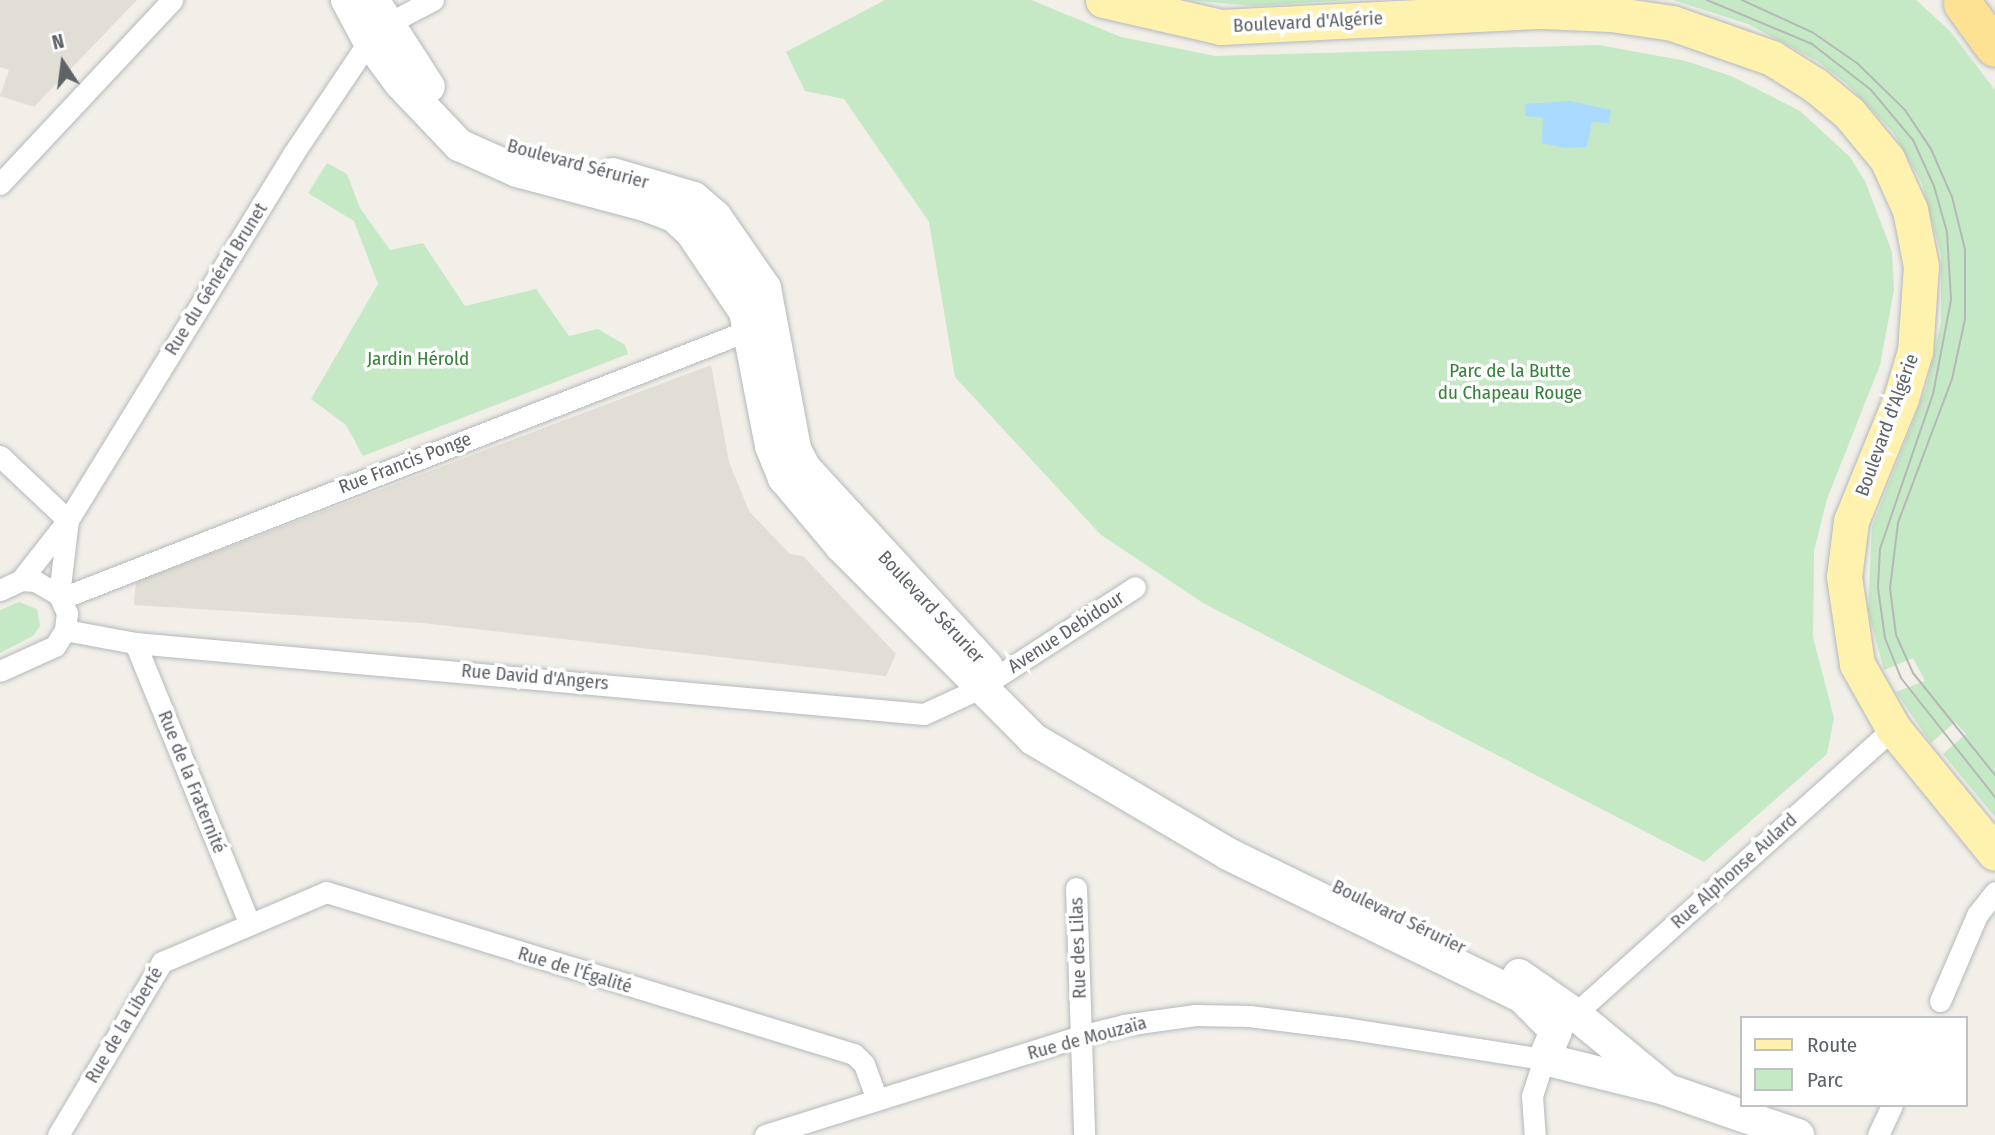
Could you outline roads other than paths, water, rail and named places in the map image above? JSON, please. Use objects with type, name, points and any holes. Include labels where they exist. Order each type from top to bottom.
[{"type":"highway","points":[[1960,2],[1995,28]]},
{"type":"highway","points":[[1960,2],[1995,48]]},
{"type":"main road","name":"Boulevard d'Algérie","points":[[1103,0],[1221,27],[1542,12],[1660,21],[1722,38],[1772,58],[1815,85],[1849,113],[1886,159],[1910,211],[1921,265],[1915,351],[1851,521],[1844,577],[1857,664],[1893,728],[1995,853]]},
{"type":"street","points":[[0,184],[172,0]]},
{"type":"street","name":"Boulevard Sérurier","points":[[347,0],[376,22],[433,93],[482,137],[664,187],[694,198],[715,216],[765,288],[794,449],[804,467],[988,683]]},
{"type":"street","points":[[376,22],[433,0]]},
{"type":"street","name":"Boulevard Sérurier","points":[[376,22],[431,119],[469,151],[517,172],[674,216],[692,233],[732,289],[749,330],[771,446],[784,478],[841,546],[988,683],[1075,746],[1206,821],[1532,982],[1558,1035],[1665,1089],[1798,1135]]},
{"type":"street","name":"Rue du Général Brunet","points":[[21,580],[68,520],[376,22]]},
{"type":"street","name":"Rue Francis Ponge","points":[[60,596],[749,330]]},
{"type":"street","points":[[0,456],[68,520]]},
{"type":"street","name":"Rue du Général Brunet","points":[[65,630],[67,613],[60,596],[68,520]]},
{"type":"street","points":[[0,590],[21,580],[49,586],[60,596]]},
{"type":"street","name":"Avenue Debidour","points":[[988,683],[1135,587]]},
{"type":"street","points":[[0,671],[55,646],[65,630]]},
{"type":"street","name":"Rue David d'Angers","points":[[65,630],[135,643],[923,714],[988,683]]},
{"type":"street","name":"Rue de la Fraternité","points":[[135,643],[249,922]]},
{"type":"street","name":"Rue Alphonse Aulard","points":[[1558,1035],[1893,728]]},
{"type":"street","name":"Rue des Lilas","points":[[1076,888],[1084,1135]]},
{"type":"street","points":[[1940,1002],[1977,915],[1995,892]]},
{"type":"street","name":"Rue de l'Égalité","points":[[249,922],[315,893],[336,895],[854,1054],[864,1064],[877,1100]]},
{"type":"street","name":"Rue de la Liberté","points":[[58,1135],[162,962],[249,922]]},
{"type":"street","name":"Rue de Mouzaïa","points":[[765,1135],[1080,1036],[1124,1024],[1195,1015],[1558,1035]]},
{"type":"street","points":[[1535,1135],[1532,1096],[1558,1035]]},
{"type":"street","name":"Boulevard Sérurier","points":[[1558,1035],[1665,1089]]},
{"type":"street","points":[[1878,1135],[1891,1107]]},
{"type":"water","points":[[1570,101],[1611,110],[1609,123],[1592,122],[1587,147],[1565,148],[1542,143],[1543,118],[1525,116],[1526,104]]},
{"type":"tram line","points":[[1707,0],[1812,44],[1871,90],[1913,140],[1934,186],[1947,232],[1951,300],[1933,394],[1880,549],[1878,588],[1885,638],[1901,678],[1995,797]]},
{"type":"tram line","points":[[1742,0],[1812,32],[1857,63],[1905,110],[1931,149],[1952,197],[1965,249],[1965,319],[1952,379],[1898,523],[1890,588],[1896,635],[1913,673],[1995,775]]},
{"type":"park label","name":"Jardin Hérold","points":[[418,359]]},
{"type":"park label","name":"Parc de la Butte du Chapeau Rouge","points":[[1510,382]]}]
